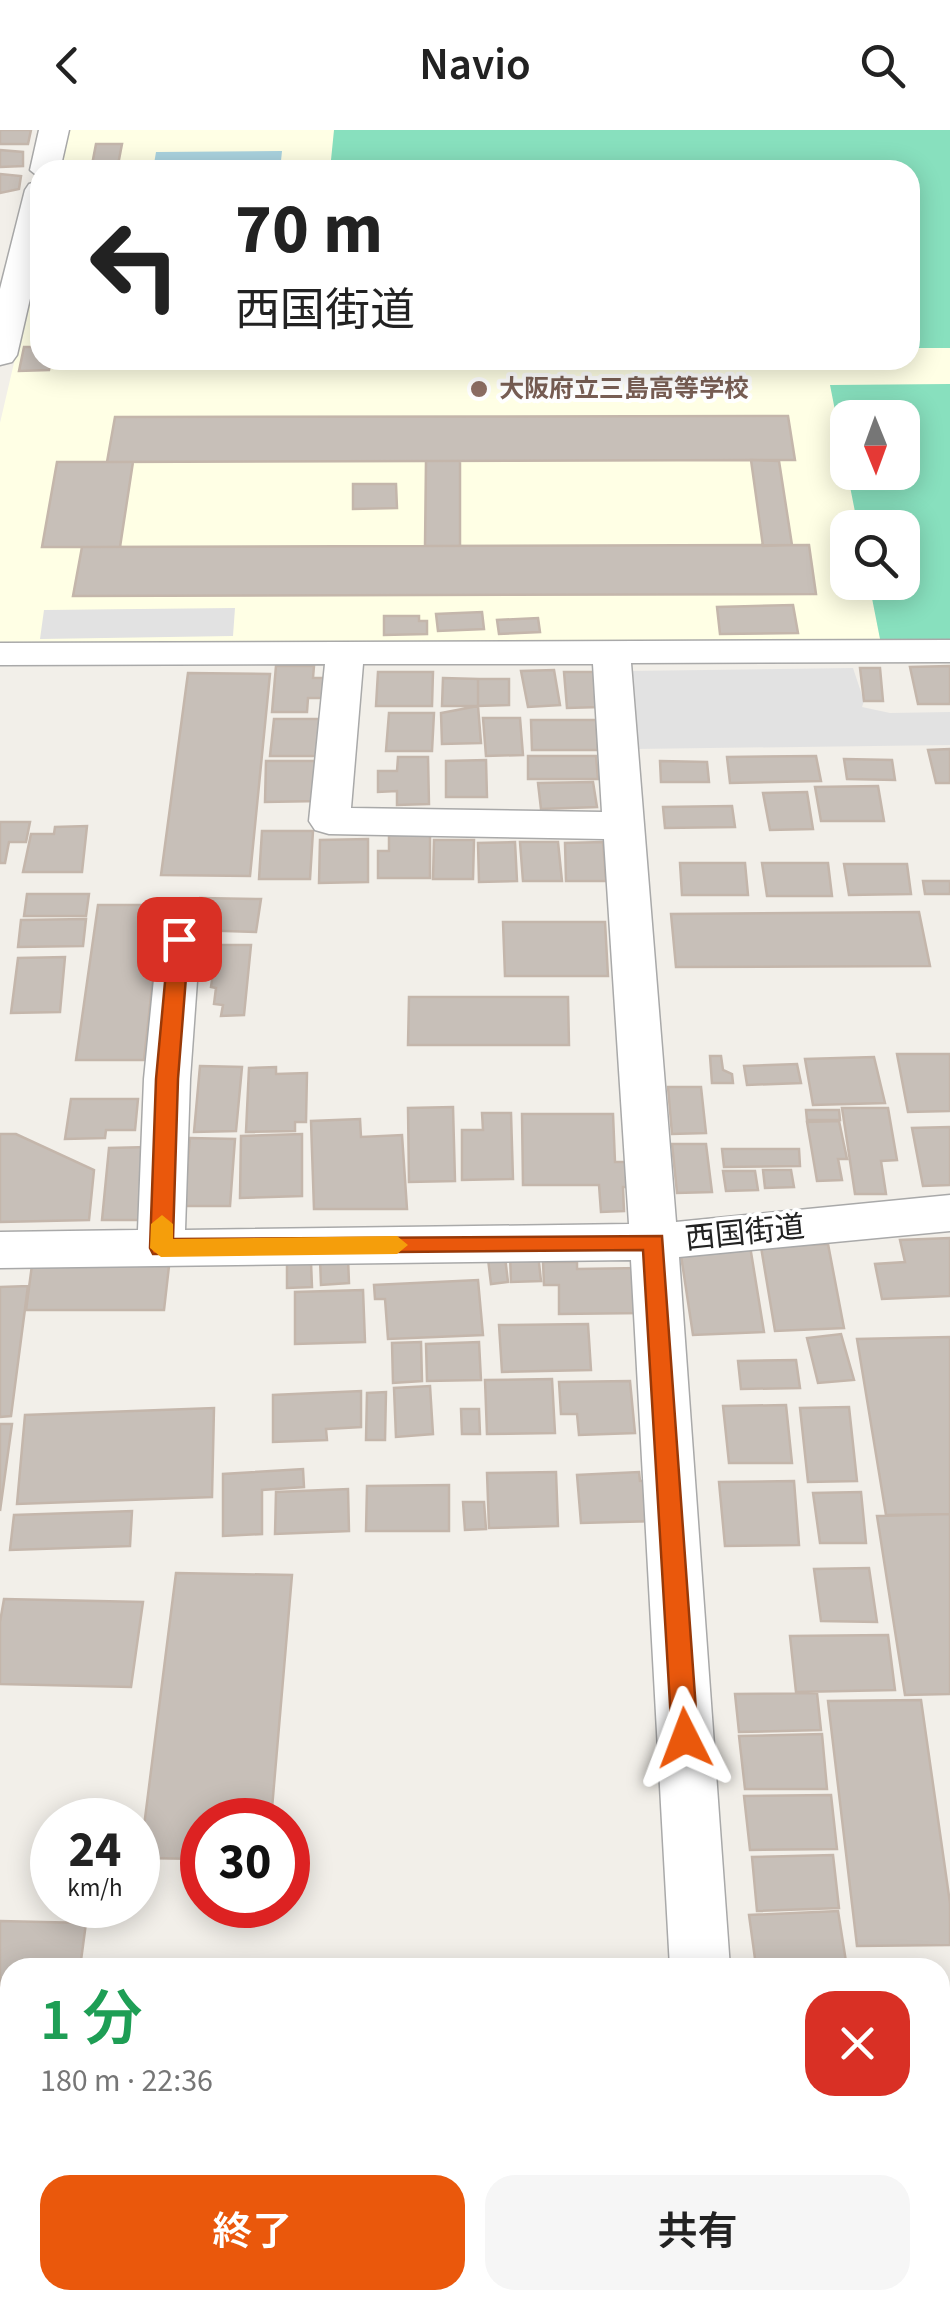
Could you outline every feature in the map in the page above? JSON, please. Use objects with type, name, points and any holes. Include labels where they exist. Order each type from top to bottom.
[{"type":"street","points":[[47,160],[54,130]]},
{"type":"street","points":[[0,355],[30,231]]},
{"type":"street","points":[[0,654],[950,651]]},
{"type":"street","points":[[610,652],[654,1242],[699,1958]]},
{"type":"street","points":[[345,653],[329,820],[623,826]]},
{"type":"street","points":[[161,1248],[167,1079],[179,939]]},
{"type":"street","name":"西国街道","points":[[0,1250],[654,1242],[950,1212]]},
{"type":"shaded area","name":"大阪府立三島高等学校","points":[[68,130],[950,130],[950,639],[0,646],[0,423],[30,294],[30,370],[920,370],[920,160],[61,160]]},
{"type":"shaded area","points":[[235,608],[233,636],[40,639],[44,610]]},
{"type":"shaded area","points":[[853,668],[864,701],[862,707],[890,713],[950,712],[950,745],[635,749],[627,671]]},
{"type":"green space","points":[[334,130],[950,130],[950,348],[920,348],[920,160],[331,160]]},
{"type":"green space","points":[[950,384],[950,639],[880,639],[872,600],[920,600],[920,510],[855,510],[851,490],[920,490],[920,400],[833,400],[830,385]]},
{"type":"water","points":[[282,151],[281,160],[155,160],[156,152]]},
{"type":"building","points":[[0,130],[31,130],[28,144],[0,144]]},
{"type":"building","points":[[96,144],[122,144],[119,160],[93,160]]},
{"type":"building","points":[[0,150],[23,152],[23,166],[0,167]]},
{"type":"building","points":[[0,174],[21,176],[19,189],[0,193]]},
{"type":"building","points":[[24,347],[30,347],[30,370],[49,370],[19,371]]},
{"type":"building","points":[[788,416],[795,460],[107,462],[115,417]]},
{"type":"building","points":[[751,460],[779,461],[792,545],[763,546]]},
{"type":"building","points":[[426,461],[460,461],[460,546],[425,546]]},
{"type":"building","points":[[57,462],[133,462],[120,547],[42,547]]},
{"type":"building","points":[[353,484],[396,484],[397,508],[353,509]]},
{"type":"building","points":[[809,545],[816,594],[73,596],[82,547]]},
{"type":"building","points":[[793,605],[798,633],[720,634],[717,607]]},
{"type":"building","points":[[482,612],[484,629],[438,631],[436,614]]},
{"type":"building","points":[[384,616],[419,616],[419,621],[427,621],[427,634],[384,635]]},
{"type":"building","points":[[538,618],[540,632],[499,634],[497,620]]},
{"type":"building","points":[[276,666],[314,666],[313,678],[329,678],[328,698],[308,698],[307,712],[272,712]]},
{"type":"building","points":[[950,666],[950,704],[918,704],[910,667]]},
{"type":"building","points":[[860,668],[880,668],[883,701],[864,701]]},
{"type":"building","points":[[554,670],[560,705],[528,707],[521,671]]},
{"type":"building","points":[[378,672],[433,672],[432,706],[376,706]]},
{"type":"building","points":[[564,672],[596,672],[600,707],[567,708]]},
{"type":"building","points":[[188,673],[270,674],[250,876],[161,875]]},
{"type":"building","points":[[443,678],[478,679],[478,706],[442,706]]},
{"type":"building","points":[[478,679],[509,679],[509,705],[478,706]]},
{"type":"building","points":[[478,706],[481,743],[442,744],[441,713]]},
{"type":"building","points":[[389,713],[434,713],[432,751],[386,751]]},
{"type":"building","points":[[483,718],[520,718],[523,755],[486,756]]},
{"type":"building","points":[[274,719],[331,719],[328,756],[270,756]]},
{"type":"building","points":[[531,720],[596,720],[598,750],[532,750]]},
{"type":"building","points":[[950,749],[950,783],[936,783],[928,750]]},
{"type":"building","points":[[528,756],[596,756],[598,779],[528,779]]},
{"type":"building","points":[[816,756],[821,781],[730,783],[727,757]]},
{"type":"building","points":[[398,757],[428,757],[429,804],[397,805],[397,791],[378,792],[378,771],[397,771]]},
{"type":"building","points":[[844,759],[892,760],[895,780],[847,779]]},
{"type":"building","points":[[486,760],[487,797],[446,797],[446,761]]},
{"type":"building","points":[[266,761],[322,761],[320,801],[265,802]]},
{"type":"building","points":[[660,761],[707,762],[709,782],[661,782]]},
{"type":"building","points":[[593,782],[597,807],[541,809],[538,783]]},
{"type":"building","points":[[878,786],[884,821],[821,821],[815,787]]},
{"type":"building","points":[[807,792],[813,829],[770,830],[763,793]]},
{"type":"building","points":[[732,806],[735,827],[665,828],[663,807]]},
{"type":"building","points":[[0,822],[30,822],[26,842],[9,842],[5,863],[0,863]]},
{"type":"building","points":[[87,826],[82,872],[23,872],[31,834],[54,834],[55,827]]},
{"type":"building","points":[[262,831],[313,831],[310,879],[259,879]]},
{"type":"building","points":[[389,832],[430,832],[430,878],[378,878],[378,851],[389,851]]},
{"type":"building","points":[[368,839],[368,882],[319,883],[320,840]]},
{"type":"building","points":[[434,840],[474,840],[473,879],[433,879]]},
{"type":"building","points":[[515,842],[517,881],[479,882],[478,843]]},
{"type":"building","points":[[520,842],[558,842],[562,881],[523,881]]},
{"type":"building","points":[[603,842],[606,881],[566,881],[565,843]]},
{"type":"building","points":[[680,863],[745,863],[748,895],[682,895]]},
{"type":"building","points":[[762,863],[828,863],[832,896],[767,896]]},
{"type":"building","points":[[844,864],[907,864],[911,894],[849,895]]},
{"type":"building","points":[[923,881],[950,881],[950,894],[925,894]]},
{"type":"building","points":[[27,894],[89,894],[86,916],[24,916]]},
{"type":"building","points":[[200,898],[261,899],[256,932],[195,930]]},
{"type":"building","points":[[98,905],[161,905],[144,1060],[76,1060]]},
{"type":"building","points":[[919,912],[930,966],[676,967],[671,914]]},
{"type":"building","points":[[86,919],[83,946],[18,947],[21,920]]},
{"type":"building","points":[[503,922],[605,922],[608,976],[505,976]]},
{"type":"building","points":[[217,945],[251,945],[244,1015],[221,1016],[223,1005],[214,1004],[216,988],[211,987]]},
{"type":"building","points":[[65,957],[60,1012],[11,1013],[18,958]]},
{"type":"building","points":[[409,997],[568,997],[569,1045],[408,1045]]},
{"type":"building","points":[[897,1054],[950,1054],[950,1111],[908,1112]]},
{"type":"building","points":[[710,1056],[721,1056],[723,1070],[732,1074],[733,1083],[712,1083]]},
{"type":"building","points":[[874,1057],[885,1103],[813,1105],[805,1059]]},
{"type":"building","points":[[797,1064],[801,1083],[747,1085],[744,1066]]},
{"type":"building","points":[[200,1066],[242,1067],[236,1131],[194,1132]]},
{"type":"building","points":[[276,1067],[276,1074],[307,1073],[306,1122],[295,1122],[295,1131],[246,1132],[249,1068]]},
{"type":"building","points":[[668,1087],[701,1087],[706,1133],[672,1134]]},
{"type":"building","points":[[71,1099],[138,1099],[135,1130],[106,1130],[105,1138],[65,1139]]},
{"type":"building","points":[[453,1107],[455,1181],[409,1182],[408,1108]]},
{"type":"building","points":[[842,1108],[888,1108],[897,1160],[881,1161],[886,1194],[855,1194]]},
{"type":"building","points":[[806,1110],[839,1110],[840,1120],[807,1120]]},
{"type":"building","points":[[482,1113],[511,1113],[513,1179],[462,1180],[462,1130],[483,1130]]},
{"type":"building","points":[[522,1114],[613,1114],[615,1162],[634,1162],[636,1187],[623,1187],[624,1211],[601,1212],[599,1185],[523,1185]]},
{"type":"building","points":[[360,1119],[361,1137],[402,1135],[407,1209],[314,1209],[311,1121]]},
{"type":"building","points":[[839,1121],[847,1159],[838,1159],[842,1180],[817,1181],[807,1122]]},
{"type":"building","points":[[950,1127],[950,1185],[923,1186],[912,1128]]},
{"type":"building","points":[[0,1134],[16,1134],[94,1170],[89,1220],[0,1222]]},
{"type":"building","points":[[302,1134],[302,1196],[240,1198],[241,1136]]},
{"type":"building","points":[[190,1138],[235,1139],[230,1206],[184,1206]]},
{"type":"building","points":[[672,1144],[706,1144],[712,1192],[677,1193]]},
{"type":"building","points":[[147,1147],[141,1220],[102,1220],[109,1148]]},
{"type":"building","points":[[722,1149],[799,1149],[800,1166],[724,1167]]},
{"type":"building","points":[[763,1170],[791,1170],[794,1187],[765,1188]]},
{"type":"building","points":[[723,1171],[755,1171],[758,1190],[726,1191]]},
{"type":"building","points":[[950,1238],[950,1296],[882,1299],[875,1264],[905,1262],[900,1240]]},
{"type":"building","points":[[828,1244],[844,1328],[775,1331],[761,1247]]},
{"type":"building","points":[[750,1246],[764,1332],[693,1335],[680,1249]]},
{"type":"building","points":[[538,1254],[541,1281],[511,1282],[510,1255]]},
{"type":"building","points":[[505,1257],[508,1282],[491,1284],[488,1259]]},
{"type":"building","points":[[348,1258],[349,1283],[321,1285],[320,1259]]},
{"type":"building","points":[[311,1262],[312,1287],[287,1288],[287,1263]]},
{"type":"building","points":[[543,1262],[577,1262],[577,1269],[640,1268],[644,1313],[559,1314],[559,1285],[544,1285]]},
{"type":"building","points":[[32,1265],[169,1266],[164,1310],[26,1310]]},
{"type":"building","points":[[478,1280],[483,1335],[388,1339],[385,1299],[375,1299],[374,1285]]},
{"type":"building","points":[[28,1286],[11,1416],[0,1417],[0,1287]]},
{"type":"building","points":[[363,1290],[365,1342],[295,1344],[295,1292]]},
{"type":"building","points":[[588,1324],[591,1370],[502,1372],[499,1325]]},
{"type":"building","points":[[841,1334],[854,1380],[818,1383],[807,1338]]},
{"type":"building","points":[[950,1337],[950,1514],[886,1515],[857,1339]]},
{"type":"building","points":[[421,1342],[422,1381],[393,1383],[392,1343]]},
{"type":"building","points":[[479,1342],[481,1380],[427,1381],[426,1344]]},
{"type":"building","points":[[796,1360],[800,1388],[741,1389],[738,1361]]},
{"type":"building","points":[[552,1379],[555,1433],[487,1434],[485,1380]]},
{"type":"building","points":[[630,1381],[635,1433],[579,1435],[577,1414],[561,1414],[559,1382]]},
{"type":"building","points":[[430,1386],[433,1434],[396,1437],[394,1388]]},
{"type":"building","points":[[361,1391],[361,1427],[326,1429],[327,1440],[273,1442],[273,1395]]},
{"type":"building","points":[[386,1392],[385,1440],[366,1440],[367,1393]]},
{"type":"building","points":[[786,1405],[792,1463],[729,1463],[723,1406]]},
{"type":"building","points":[[849,1407],[857,1481],[808,1482],[800,1408]]},
{"type":"building","points":[[214,1408],[212,1497],[17,1504],[25,1415]]},
{"type":"building","points":[[461,1409],[479,1409],[480,1434],[462,1434]]},
{"type":"building","points":[[0,1424],[12,1424],[0,1511]]},
{"type":"building","points":[[303,1469],[304,1487],[262,1490],[262,1534],[223,1536],[223,1474]]},
{"type":"building","points":[[556,1472],[558,1526],[489,1528],[487,1473]]},
{"type":"building","points":[[639,1472],[640,1481],[654,1480],[658,1521],[581,1523],[577,1475]]},
{"type":"building","points":[[794,1481],[799,1545],[725,1546],[719,1482]]},
{"type":"building","points":[[449,1485],[449,1531],[366,1531],[367,1486]]},
{"type":"building","points":[[348,1489],[349,1531],[275,1534],[276,1492]]},
{"type":"building","points":[[861,1492],[866,1543],[820,1543],[813,1493]]},
{"type":"building","points":[[463,1502],[484,1502],[486,1529],[465,1530]]},
{"type":"building","points":[[132,1511],[130,1546],[10,1550],[14,1515]]},
{"type":"building","points":[[950,1514],[950,1694],[905,1695],[877,1516]]},
{"type":"building","points":[[869,1568],[877,1622],[821,1621],[814,1569]]},
{"type":"building","points":[[176,1573],[292,1575],[273,1798],[180,1798],[180,1859],[160,1858],[160,1798],[148,1798]]},
{"type":"building","points":[[4,1599],[143,1602],[131,1687],[0,1684]]},
{"type":"building","points":[[888,1635],[895,1690],[796,1692],[790,1636]]},
{"type":"building","points":[[817,1693],[821,1730],[739,1732],[735,1694]]},
{"type":"building","points":[[921,1700],[950,1903],[950,1945],[857,1946],[828,1701]]},
{"type":"building","points":[[822,1734],[827,1789],[745,1789],[739,1736]]},
{"type":"building","points":[[831,1795],[837,1849],[750,1850],[744,1796]]},
{"type":"building","points":[[833,1855],[839,1908],[757,1911],[752,1857]]},
{"type":"building","points":[[838,1911],[845,1958],[755,1958],[749,1915]]},
{"type":"building","points":[[0,1921],[30,1922],[30,1928],[85,1928],[81,1958],[0,1958]]},
{"type":"slow traffic","points":[[162,1224],[161,1248],[397,1245]]},
{"type":"place","name":"大阪府立三島高等学校","points":[[479,389]]},
{"type":"route","points":[[179,939],[167,1079],[161,1248],[654,1242],[685,1738]]}]
